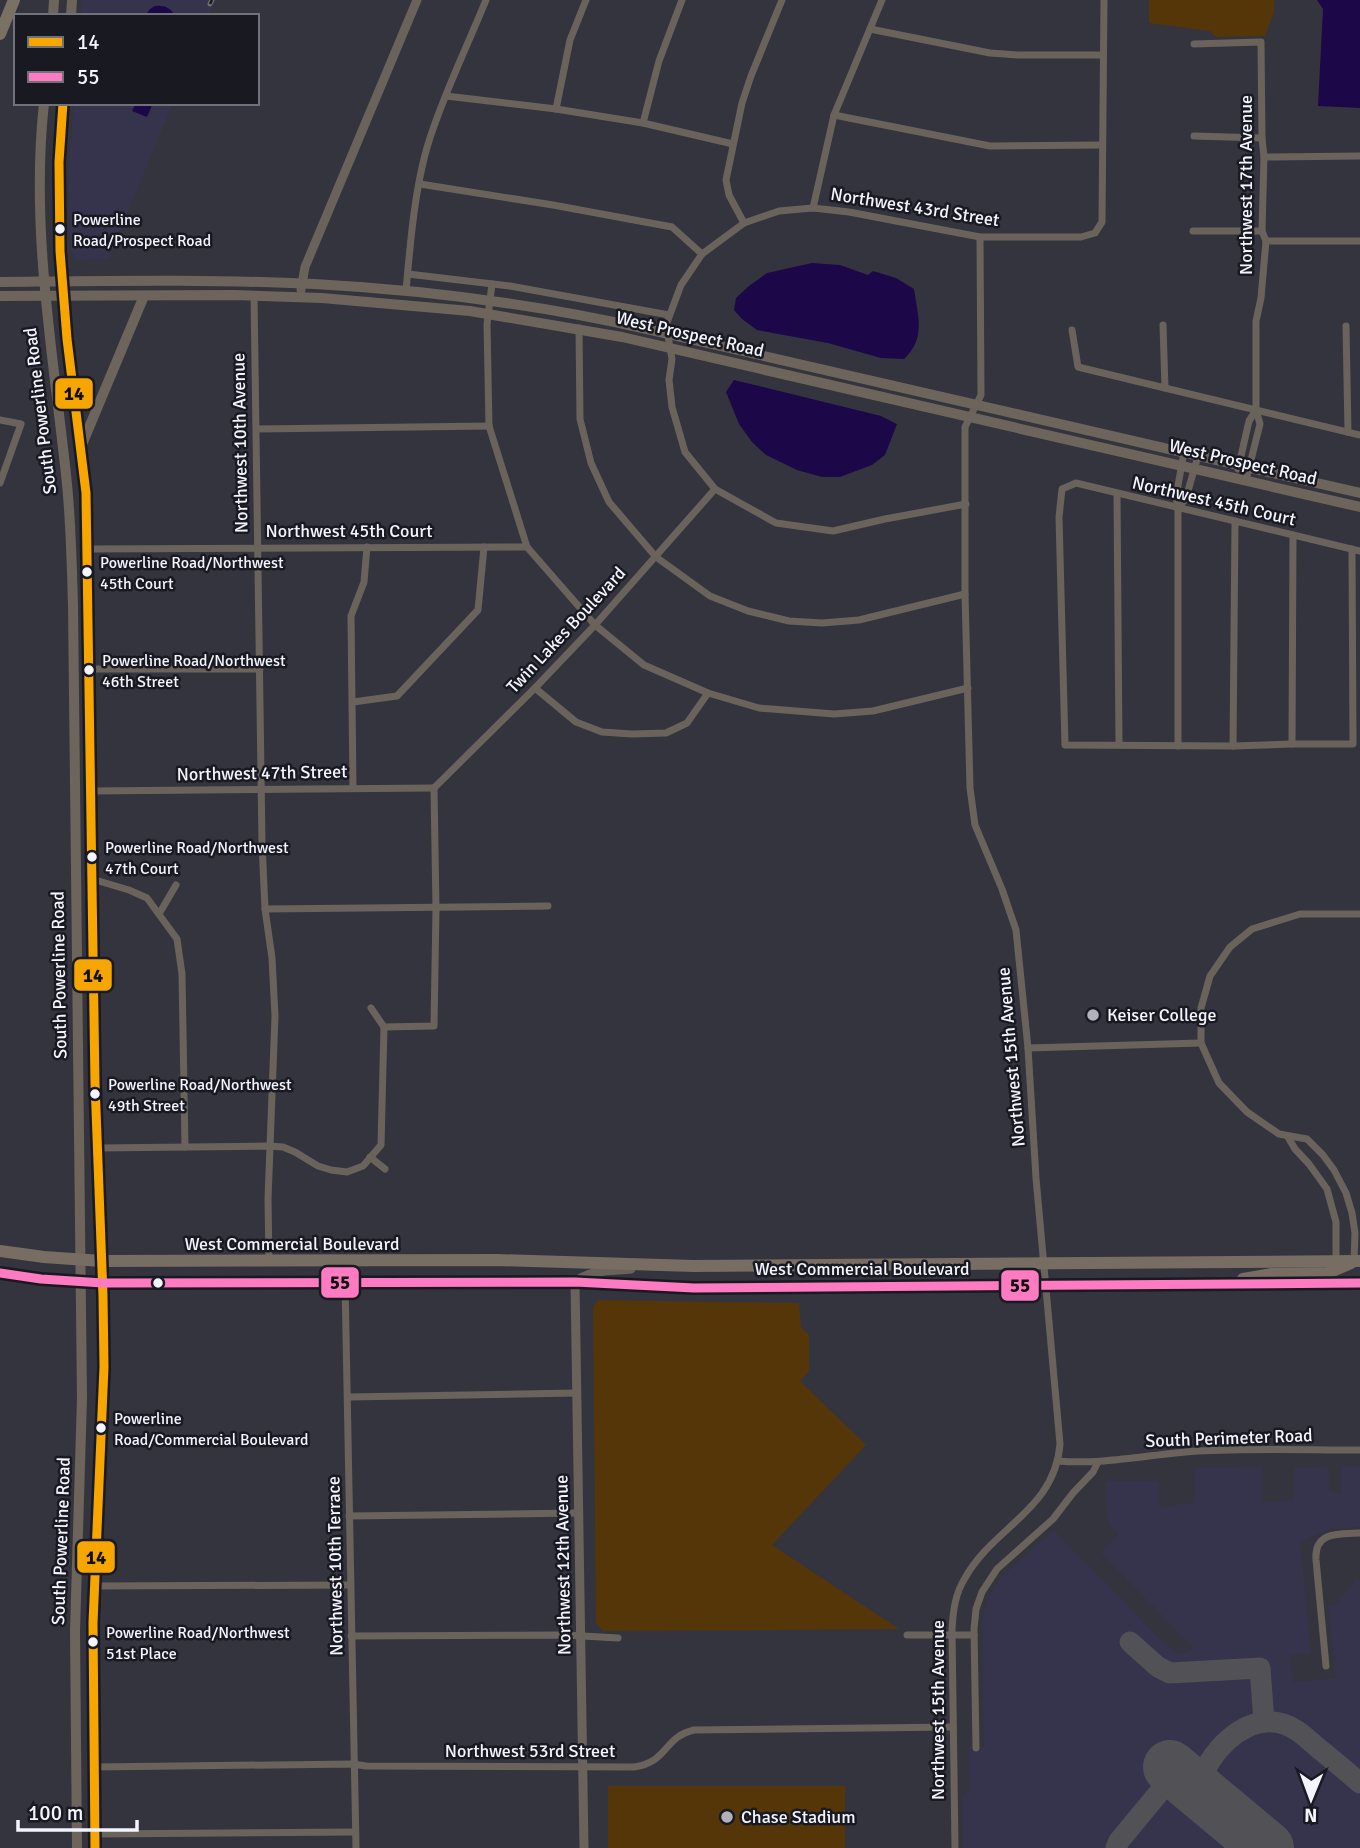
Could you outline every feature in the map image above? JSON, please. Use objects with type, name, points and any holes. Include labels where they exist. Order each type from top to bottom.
[{"type":"highway","points":[[0,34],[14,0]]},
{"type":"highway","name":"West Commercial Boulevard","points":[[0,1251],[102,1261],[496,1260],[669,1266],[1357,1261]]},
{"type":"highway","points":[[1222,1284],[1267,1274],[1328,1273],[1357,1261]]},
{"type":"highway","points":[[420,1282],[485,1275],[544,1274],[550,1262]]},
{"type":"highway","name":"West Commercial Boulevard","points":[[0,1273],[103,1283],[575,1282],[694,1288],[1360,1283]]},
{"type":"highway","points":[[1344,1283],[1360,1274]]},
{"type":"main road","name":"South Powerline Road","points":[[44,105],[40,167],[44,282],[69,508],[73,651],[82,1427],[76,1601],[77,1848]]},
{"type":"main road","name":"South Powerline Road","points":[[63,105],[58,179],[62,281],[86,494],[95,1083],[103,1283],[104,1367],[93,1623],[95,1848]]},
{"type":"main road","name":"West Prospect Road","points":[[0,282],[185,281],[301,284],[406,291],[490,301],[582,316],[667,334],[1360,493]]},
{"type":"main road","name":"West Prospect Road","points":[[0,296],[301,297],[414,305],[579,328],[1360,507]]},
{"type":"main road","points":[[82,445],[144,296]]},
{"type":"main road","points":[[73,651],[88,669]]},
{"type":"main road","points":[[73,668],[88,692]]},
{"type":"main road","points":[[75,874],[92,879]]},
{"type":"main road","points":[[77,1570],[87,1583],[95,1586]]},
{"type":"main road","points":[[76,1601],[84,1606],[93,1623]]},
{"type":"main road","points":[[75,1744],[86,1762],[94,1767]]},
{"type":"street","points":[[301,297],[304,268],[416,0]]},
{"type":"street","points":[[406,291],[420,184],[429,143],[486,0]]},
{"type":"street","points":[[556,109],[570,40],[586,0]]},
{"type":"street","points":[[643,123],[659,61],[682,0]]},
{"type":"street","points":[[744,223],[729,195],[726,180],[742,103],[782,0]]},
{"type":"street","points":[[813,208],[834,115],[882,0]]},
{"type":"street","points":[[834,115],[990,146],[1102,145],[1104,0]]},
{"type":"street","points":[[870,29],[990,52],[1017,55],[1103,55]]},
{"type":"street","name":"Northwest 17th Avenue","points":[[1194,44],[1261,42],[1264,157],[1262,231],[1265,241],[1261,298],[1256,321],[1256,410],[1260,424],[1241,479]]},
{"type":"street","points":[[446,96],[643,123],[733,144]]},
{"type":"street","points":[[1194,136],[1262,138]]},
{"type":"street","name":"Northwest 43rd Street","points":[[715,489],[685,452],[672,407],[669,380],[672,359],[666,325],[681,285],[702,254],[744,223],[779,211],[813,208],[849,212],[980,237],[1081,237],[1095,233],[1102,222],[1102,145]]},
{"type":"street","points":[[1264,157],[1360,156]]},
{"type":"street","points":[[420,184],[672,227],[702,254]]},
{"type":"street","points":[[1193,231],[1262,231]]},
{"type":"street","name":"Northwest 15th Avenue","points":[[955,1848],[952,1635],[954,1605],[964,1578],[983,1553],[1040,1497],[1053,1476],[1060,1444],[1016,930],[975,825],[970,788],[965,594],[965,427],[981,395],[980,237]]},
{"type":"street","points":[[1265,241],[1360,241]]},
{"type":"street","points":[[408,274],[492,284],[669,314]]},
{"type":"street","points":[[492,284],[488,314],[489,426],[527,547],[595,625],[644,665],[708,693],[759,708],[834,714],[873,711],[968,688]]},
{"type":"street","name":"Northwest 10th Avenue","points":[[254,295],[261,790],[265,909],[272,958],[275,1016],[269,1262]]},
{"type":"street","points":[[1163,326],[1165,388]]},
{"type":"street","points":[[1346,326],[1348,432]]},
{"type":"street","points":[[579,328],[580,419],[591,463],[608,502],[656,556],[710,596],[748,611],[789,621],[822,623],[859,620],[965,594]]},
{"type":"street","points":[[1072,330],[1077,368],[1360,435]]},
{"type":"street","points":[[0,420],[21,424],[3,467],[0,483]]},
{"type":"street","points":[[257,429],[489,426]]},
{"type":"street","points":[[1178,746],[1176,497],[1184,453]]},
{"type":"street","points":[[1178,509],[1186,498],[1198,456]]},
{"type":"street","name":"Northwest 45th Court","points":[[1119,744],[1065,745],[1059,517],[1062,489],[1076,484],[1356,550]]},
{"type":"street","points":[[715,489],[776,523],[833,531],[966,504]]},
{"type":"street","name":"Twin Lakes Boulevard","points":[[434,788],[595,625],[715,489]]},
{"type":"street","points":[[1117,494],[1119,744],[1353,744],[1356,550]]},
{"type":"street","points":[[1233,746],[1235,523]]},
{"type":"street","points":[[1292,744],[1293,535]]},
{"type":"street","points":[[353,787],[351,617],[365,582],[366,547]]},
{"type":"street","points":[[353,702],[397,696],[478,610],[484,547]]},
{"type":"street","name":"Northwest 45th Court","points":[[87,549],[527,547]]},
{"type":"street","points":[[88,669],[260,669]]},
{"type":"street","points":[[535,688],[576,722],[602,732],[632,734],[666,733],[687,723],[708,693]]},
{"type":"street","points":[[384,1027],[434,1026],[434,788]]},
{"type":"street","name":"Northwest 47th Street","points":[[90,791],[434,788]]},
{"type":"street","points":[[92,879],[147,898],[177,939],[182,974],[185,1147]]},
{"type":"street","points":[[159,914],[176,885]]},
{"type":"street","points":[[265,909],[548,906]]},
{"type":"street","points":[[1357,1261],[1353,1220],[1341,1181],[1323,1155],[1307,1139],[1279,1134],[1247,1112],[1219,1083],[1201,1043],[1200,1008],[1210,976],[1230,947],[1252,929],[1300,914],[1360,914]]},
{"type":"street","points":[[99,1148],[270,1146],[295,1152],[324,1168],[346,1172],[363,1166],[381,1145],[384,1027],[371,1008]]},
{"type":"street","points":[[1028,1048],[1201,1043]]},
{"type":"street","points":[[1288,1137],[1327,1189],[1336,1222],[1336,1262]]},
{"type":"street","points":[[370,1157],[385,1169]]},
{"type":"street","name":"West Commercial Boulevard","points":[[575,1282],[583,1276],[597,1272],[669,1266]]},
{"type":"street","name":"Northwest 12th Avenue","points":[[575,1282],[584,1848]]},
{"type":"street","name":"Northwest 10th Terrace","points":[[345,1283],[356,1848]]},
{"type":"street","points":[[349,1397],[577,1393]]},
{"type":"street","name":"South Perimeter Road","points":[[1058,1461],[1098,1462],[1200,1451],[1360,1450]]},
{"type":"street","points":[[975,1748],[974,1635],[976,1609],[980,1598],[1001,1565],[1047,1525],[1093,1472],[1098,1462]]},
{"type":"street","points":[[349,1516],[578,1513]]},
{"type":"street","points":[[1326,1666],[1316,1548],[1320,1541],[1327,1537],[1360,1533]]},
{"type":"street","points":[[95,1586],[350,1585]]},
{"type":"street","points":[[351,1636],[513,1635],[618,1638]]},
{"type":"street","points":[[907,1635],[974,1635]]},
{"type":"street","name":"Northwest 53rd Street","points":[[94,1767],[645,1765],[659,1758],[676,1737],[694,1730],[953,1727]]},
{"type":"street","points":[[95,1834],[355,1832]]},
{"type":"shaded area","points":[[82,0],[215,0],[210,14],[81,14]]},
{"type":"shaded area","points":[[1149,0],[1274,0],[1274,12],[1265,36],[1216,37],[1210,31],[1149,23]]},
{"type":"shaded area","points":[[1317,0],[1360,0],[1360,108],[1318,106],[1323,9]]},
{"type":"shaded area","points":[[161,6],[173,14],[146,14],[150,9]]},
{"type":"shaded area","points":[[74,105],[172,105],[108,259],[76,260],[70,246],[68,172]]},
{"type":"shaded area","points":[[135,105],[152,105],[147,117],[132,111]]},
{"type":"shaded area","points":[[812,263],[840,265],[868,275],[873,271],[896,278],[914,289],[918,335],[904,359],[881,358],[828,343],[757,330],[734,310],[736,298],[767,273]]},
{"type":"shaded area","points":[[734,380],[881,416],[897,424],[885,455],[872,465],[840,477],[822,477],[797,470],[766,455],[752,442],[739,424],[726,392]]},
{"type":"shaded area","points":[[598,1300],[799,1303],[801,1327],[809,1335],[809,1371],[800,1381],[866,1445],[772,1545],[899,1629],[603,1631],[596,1623],[593,1307]]},
{"type":"shaded area","points":[[1341,1466],[1360,1466],[1360,1527],[1330,1529],[1300,1542],[1311,1653],[1289,1655],[1293,1682],[1336,1678],[1328,1606],[1335,1605],[1357,1579],[1360,1582],[1360,1848],[963,1848],[962,1796],[970,1791],[969,1747],[984,1747],[982,1619],[989,1597],[1001,1577],[1054,1530],[1162,1641],[1179,1654],[1188,1652],[1194,1648],[1100,1552],[1119,1534],[1109,1523],[1106,1512],[1106,1481],[1158,1481],[1159,1508],[1195,1502],[1195,1468],[1262,1467],[1263,1502],[1294,1500],[1294,1468],[1329,1467],[1329,1492],[1341,1493]]},
{"type":"shaded area","name":"Chase Stadium","points":[[608,1786],[845,1786],[845,1848],[608,1848]]},
{"type":"taxiway","points":[[1130,1642],[1158,1667],[1170,1673],[1260,1668],[1264,1722]]},
{"type":"taxiway","points":[[1213,1803],[1205,1780],[1209,1763],[1219,1749],[1236,1734],[1254,1724],[1265,1722],[1275,1722],[1296,1730],[1360,1783]]},
{"type":"taxiway","points":[[1116,1848],[1176,1772]]},
{"type":"runway","points":[[1170,1767],[1267,1848]]},
{"type":"railway","points":[[210,4],[212,0]]},
{"type":"transit line","name":"14","points":[[63,105],[59,162],[60,251],[67,339],[86,493],[95,1083],[103,1296],[104,1367],[93,1623],[95,1848]]},
{"type":"transit line","name":"55","points":[[0,1273],[103,1283],[575,1282],[694,1288],[1360,1283]]},
{"type":"place","name":"Powerline Road/Prospect Road","points":[[60,229]]},
{"type":"place","name":"Powerline Road/Northwest 45th Court","points":[[87,572]]},
{"type":"place","name":"Powerline Road/Northwest 46th Street","points":[[89,670]]},
{"type":"place","name":"Powerline Road/Northwest 47th Court","points":[[92,857]]},
{"type":"place","name":"Keiser College","points":[[1093,1015]]},
{"type":"place","name":"Powerline Road/Northwest 49th Street","points":[[95,1094]]},
{"type":"place","name":"Powerline Road/Commercial Boulevard","points":[[101,1428]]},
{"type":"place","name":"Powerline Road/Northwest 51st Place","points":[[93,1642]]},
{"type":"place","name":"Chase Stadium","points":[[727,1817]]}]
